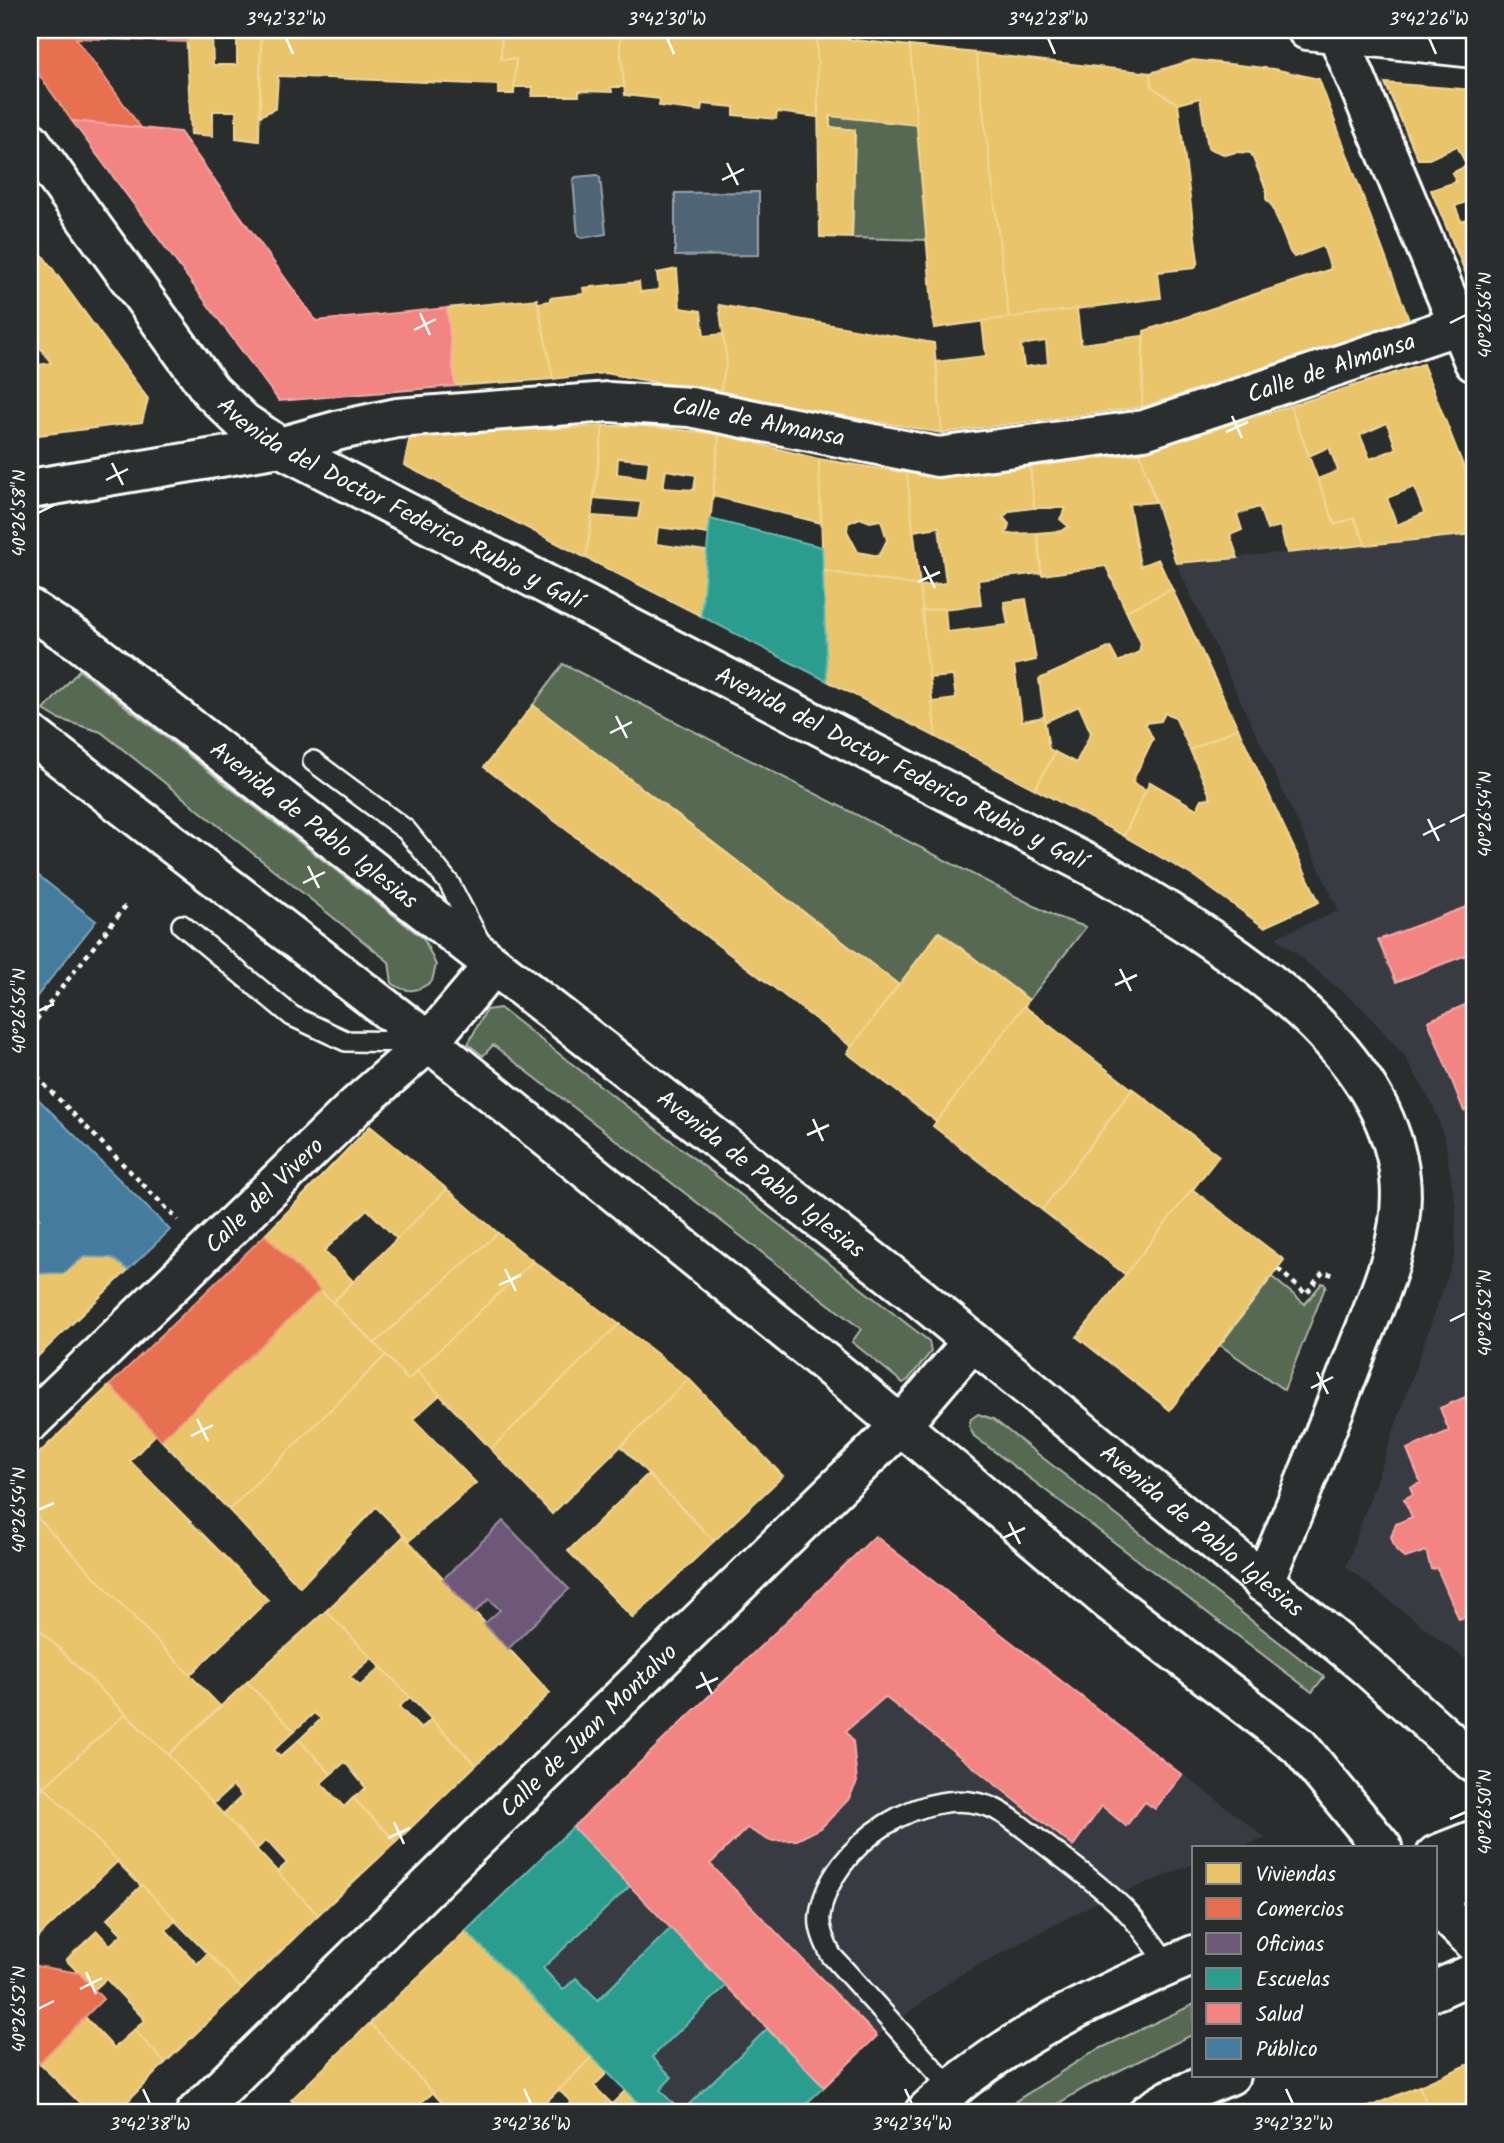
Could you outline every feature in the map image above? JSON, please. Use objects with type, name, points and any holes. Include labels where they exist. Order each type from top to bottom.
[{"type":"street","points":[[1322,31],[1474,48]]},
{"type":"street","points":[[1322,31],[1466,323],[1474,362]]},
{"type":"street","name":"Avenida del Doctor Federico Rubio y Galí","points":[[30,141],[211,391],[243,422],[281,447],[1103,872],[1194,927],[1247,966],[1301,1011],[1357,1069],[1390,1138],[1400,1178],[1393,1257],[1296,1507],[1263,1583]]},
{"type":"street","name":"Calle de Almansa","points":[[30,489],[281,447],[397,418],[609,402],[690,407],[938,457],[1144,430],[1466,323]]},
{"type":"street","name":"Avenida de Pablo Iglesias","points":[[30,609],[79,641],[908,1289],[1365,1665],[1474,1763]]},
{"type":"street","points":[[30,734],[429,1042],[901,1425],[1110,1602],[1299,1746],[1381,1846]]},
{"type":"street","name":"Calle del Vivero","points":[[30,1422],[357,1105],[429,1042],[493,966]]},
{"type":"street","name":"Calle de Juan Montalvo","points":[[196,2113],[901,1425],[972,1342]]},
{"type":"street","points":[[1438,1854],[1474,1840]]},
{"type":"street","points":[[1438,1903],[1474,1855]]},
{"type":"street","points":[[1438,1908],[1474,1942]]},
{"type":"street","points":[[924,2113],[951,2088],[1027,2034],[1114,1989],[1182,1960]]},
{"type":"street","points":[[1438,1989],[1474,1973]]},
{"type":"street","points":[[1148,2113],[1171,2099],[1228,2076]]},
{"type":"lane","points":[[313,761],[406,830],[449,883],[493,966]]},
{"type":"lane","points":[[182,925],[292,1016],[346,1041],[429,1042]]},
{"type":"lane","points":[[951,2088],[831,1955],[823,1940],[819,1917],[826,1888],[841,1863],[872,1834],[898,1816],[927,1804],[965,1803],[994,1808],[1112,1898],[1182,1960]]},
{"type":"path","points":[[30,1028],[128,903]]},
{"type":"path","points":[[30,1070],[161,1202]]},
{"type":"path","points":[[1278,1269],[1306,1294],[1324,1272],[1334,1275]]},
{"type":"shaded area","points":[[1474,534],[1474,1666],[1346,1567],[1455,1255],[1456,1209],[1445,1140],[1434,1107],[1404,1055],[1361,1007],[1276,937],[1339,911],[1176,563]]},
{"type":"shaded area","points":[[875,1536],[1266,1838],[1244,1846],[1192,1846],[1192,1865],[1092,1905],[958,1976],[877,2036],[796,2113],[648,2113],[466,1931]]},
{"type":"green space","points":[[830,116],[918,125],[927,240],[852,238],[855,130],[830,127]]},
{"type":"green space","points":[[563,664],[1054,916],[1086,927],[1029,1000],[940,932],[899,985],[533,705]]},
{"type":"green space","points":[[79,670],[424,939],[436,965],[432,981],[412,990],[402,989],[392,983],[389,962],[101,732],[59,719],[44,710]]},
{"type":"green space","points":[[500,1008],[929,1341],[931,1352],[908,1380],[903,1383],[852,1342],[861,1329],[493,1045],[483,1056],[468,1044],[486,1010]]},
{"type":"green space","points":[[1272,1277],[1305,1304],[1322,1283],[1326,1285],[1284,1390],[1220,1345]]},
{"type":"green space","points":[[978,1414],[993,1419],[1324,1677],[1312,1692],[974,1436],[969,1426],[971,1419]]},
{"type":"green space","points":[[1192,2005],[1192,2035],[1088,2086],[1042,2113],[997,2113],[1091,2053]]},
{"type":"water","points":[[576,177],[600,177],[606,234],[582,238],[578,236],[573,180]]},
{"type":"water","points":[[759,192],[759,255],[675,256],[675,193]]},
{"type":"building: Viviendas","points":[[186,30],[261,30],[259,141],[236,138],[236,111],[213,111],[213,136],[191,134]],"holes":[[[212,34],[237,34],[237,65],[213,65]]]},
{"type":"building: Viviendas","points":[[261,30],[502,30],[501,59],[516,59],[514,94],[498,94],[498,85],[278,76],[276,108],[260,116]]},
{"type":"building: Viviendas","points":[[502,30],[619,30],[624,87],[611,87],[612,92],[579,91],[579,96],[532,96],[533,87],[514,87],[516,59],[501,59]]},
{"type":"building: Viviendas","points":[[619,30],[759,30],[817,36],[818,117],[777,112],[776,119],[734,115],[734,107],[702,104],[701,111],[659,106],[660,99],[625,95]]},
{"type":"building: Viviendas","points":[[817,36],[910,46],[918,125],[830,116],[830,127],[855,130],[852,238],[820,237]]},
{"type":"building: Viviendas","points":[[910,46],[976,53],[1009,318],[934,328]]},
{"type":"building: Viviendas","points":[[976,53],[1150,73],[1152,87],[1178,104],[1198,261],[1195,268],[1158,272],[1161,298],[1009,318]]},
{"type":"building: Viviendas","points":[[1193,60],[1274,69],[1319,79],[1409,320],[1142,407],[1144,331],[1331,269],[1323,246],[1294,257],[1290,252],[1272,206],[1266,199],[1266,189],[1251,153],[1236,152],[1226,155],[1208,148],[1200,98],[1178,104],[1152,87],[1150,73]]},
{"type":"building: Viviendas","points":[[1385,83],[1474,90],[1474,162],[1467,166],[1457,146],[1429,159],[1418,159]]},
{"type":"building: Viviendas","points":[[1474,162],[1474,199],[1455,206],[1461,221],[1474,217],[1474,293],[1431,190],[1456,182],[1452,173]]},
{"type":"building: Viviendas","points":[[30,238],[148,399],[142,422],[30,436],[30,366],[51,363],[30,333]]},
{"type":"building: Viviendas","points":[[677,269],[680,308],[701,311],[704,336],[723,334],[727,361],[720,394],[605,373],[553,379],[538,303],[550,301],[550,298],[584,294],[583,288],[639,282],[640,292],[659,290],[657,273]]},
{"type":"building: Viviendas","points":[[537,299],[553,379],[455,386],[447,308]]},
{"type":"building: Viviendas","points":[[719,305],[934,343],[942,433],[720,394],[727,361]]},
{"type":"building: Viviendas","points":[[1077,309],[1081,344],[1143,336],[1142,407],[942,433],[936,362],[986,356],[982,321]],"holes":[[[1046,341],[1048,364],[1024,367],[1021,345]]]},
{"type":"building: Viviendas","points":[[1423,364],[1474,493],[1474,534],[1366,545],[1354,518],[1335,525],[1317,479],[1338,471],[1329,447],[1309,456],[1290,406]],"holes":[[[1387,423],[1396,449],[1370,459],[1360,435]],[[1414,487],[1424,513],[1397,525],[1387,498]]]},
{"type":"building: Viviendas","points":[[1290,406],[1335,525],[1354,518],[1366,545],[1287,553],[1280,526],[1267,530],[1259,507],[1237,514],[1242,530],[1230,535],[1238,558],[1176,563],[1140,453]]},
{"type":"building: Viviendas","points":[[603,426],[643,426],[719,434],[709,534],[658,527],[656,544],[707,551],[701,616],[586,558],[592,516],[638,519],[641,502],[594,498]],"holes":[[[618,458],[649,461],[647,478],[617,474]],[[666,470],[696,475],[694,490],[663,488]]]},
{"type":"building: Viviendas","points":[[603,426],[586,558],[404,465],[410,436]]},
{"type":"building: Viviendas","points":[[719,434],[819,459],[821,523],[713,496]]},
{"type":"building: Viviendas","points":[[1140,453],[1155,502],[1129,504],[1140,566],[1158,559],[1172,589],[1126,611],[1106,566],[1042,575],[1037,533],[1061,531],[1069,527],[1060,519],[1066,508],[1034,508],[1030,467]]},
{"type":"building: Viviendas","points":[[819,459],[907,473],[920,586],[823,571]],"holes":[[[860,518],[870,522],[881,520],[887,540],[879,556],[858,552],[847,531],[848,523]]]},
{"type":"building: Viviendas","points":[[1030,467],[1034,508],[1010,511],[1003,517],[1009,524],[1006,534],[1037,533],[1041,573],[978,580],[981,605],[922,611],[920,586],[946,583],[939,527],[913,531],[907,473],[936,478]]},
{"type":"building: Viviendas","points":[[823,571],[920,586],[936,737],[827,681]]},
{"type":"building: Viviendas","points":[[1172,589],[1238,728],[1190,750],[1175,717],[1165,713],[1161,721],[1145,723],[1153,739],[1132,782],[1146,790],[1124,836],[1035,789],[1055,752],[1076,763],[1091,733],[1079,706],[1045,722],[1039,679],[1110,647],[1118,662],[1139,652],[1141,643],[1126,611]]},
{"type":"building: Viviendas","points":[[1026,599],[1036,660],[1014,665],[1022,721],[1044,717],[1049,749],[1055,752],[1035,789],[936,737],[932,702],[956,699],[953,676],[929,678],[922,611],[945,608],[947,632],[1008,625],[1004,602]]},
{"type":"building: Viviendas","points":[[533,705],[899,985],[852,1047],[484,767]]},
{"type":"building: Viviendas","points":[[1238,728],[1319,902],[1264,927],[1195,877],[1124,836],[1150,782],[1197,809],[1202,799],[1211,798],[1190,750]]},
{"type":"building: Viviendas","points":[[939,932],[1029,1000],[937,1122],[847,1053]]},
{"type":"building: Viviendas","points":[[1024,1006],[1132,1089],[1042,1210],[933,1126]]},
{"type":"building: Viviendas","points":[[1133,1089],[1219,1156],[1126,1275],[1042,1210]]},
{"type":"building: Viviendas","points":[[370,1126],[447,1189],[397,1239],[367,1209],[324,1251],[353,1281],[332,1303],[265,1235]]},
{"type":"building: Viviendas","points":[[447,1189],[498,1233],[375,1343],[332,1303]]},
{"type":"building: Viviendas","points":[[1192,1189],[1284,1260],[1170,1410],[1077,1337]]},
{"type":"building: Viviendas","points":[[498,1233],[533,1261],[408,1380],[375,1343]]},
{"type":"building: Viviendas","points":[[84,1257],[112,1258],[128,1270],[30,1364],[30,1274],[64,1273]]},
{"type":"building: Viviendas","points":[[533,1261],[619,1324],[491,1449],[417,1371]]},
{"type":"building: Viviendas","points":[[320,1290],[386,1355],[229,1510],[161,1440]]},
{"type":"building: Viviendas","points":[[619,1324],[689,1379],[552,1514],[491,1449]]},
{"type":"building: Viviendas","points":[[386,1355],[408,1380],[417,1371],[440,1395],[413,1419],[476,1483],[409,1541],[376,1507],[300,1587],[229,1510]]},
{"type":"building: Viviendas","points":[[689,1379],[783,1476],[714,1541],[621,1446]]},
{"type":"building: Viviendas","points":[[110,1385],[156,1434],[130,1461],[268,1600],[190,1675],[30,1510],[30,1462]]},
{"type":"building: Viviendas","points":[[648,1474],[714,1541],[633,1618],[568,1551]]},
{"type":"building: Viviendas","points":[[30,1510],[220,1706],[168,1755],[30,1620]]},
{"type":"building: Viviendas","points":[[404,1536],[550,1693],[476,1765],[326,1611]]},
{"type":"building: Viviendas","points":[[326,1611],[372,1658],[350,1677],[360,1686],[381,1667],[410,1697],[399,1707],[421,1729],[431,1719],[476,1765],[396,1842],[353,1798],[366,1788],[345,1762],[331,1774],[299,1740],[321,1719],[314,1713],[294,1731],[247,1682]]},
{"type":"building: Viviendas","points":[[30,1620],[125,1714],[44,1787],[30,1771]]},
{"type":"building: Viviendas","points":[[247,1682],[294,1731],[274,1750],[280,1757],[299,1740],[331,1774],[321,1783],[344,1807],[353,1798],[396,1842],[318,1915],[277,1872],[287,1863],[266,1840],[257,1849],[223,1814],[242,1796],[233,1786],[213,1804],[168,1755]]},
{"type":"building: Viviendas","points":[[125,1714],[168,1755],[318,1915],[242,1989],[44,1787]]},
{"type":"building: Viviendas","points":[[30,1771],[44,1787],[30,1800]]},
{"type":"building: Viviendas","points":[[44,1787],[118,1861],[30,1945],[30,1800]]},
{"type":"building: Viviendas","points":[[142,1885],[176,1920],[166,1930],[197,1964],[208,1953],[242,1989],[165,2063],[134,2030],[145,2020],[106,1979],[95,1989],[66,1960],[97,1931],[110,1945],[122,1934],[107,1919]]},
{"type":"building: Viviendas","points":[[466,1931],[592,2057],[535,2113],[451,2113],[370,2023]]},
{"type":"building: Viviendas","points":[[85,2017],[114,2048],[134,2030],[165,2063],[116,2113],[90,2113],[39,2063]]},
{"type":"building: Viviendas","points":[[370,2023],[433,2093],[408,2113],[385,2113],[379,2106],[371,2113],[304,2113],[291,2100]]},
{"type":"building: Viviendas","points":[[592,2057],[607,2073],[594,2086],[612,2104],[625,2091],[644,2109],[640,2113],[560,2113],[571,2102],[559,2090]]},
{"type":"building: Viviendas","points":[[1474,2062],[1474,2113],[1431,2113],[1419,2086]]},
{"type":"building: Viviendas","points":[[1419,2086],[1431,2113],[1355,2113]]},
{"type":"building: Viviendas","points":[[441,2103],[451,2113],[430,2113]]},
{"type":"building: Comercios","points":[[30,30],[186,30],[187,42],[76,38],[141,128],[72,121],[30,62]]},
{"type":"building: Comercios","points":[[265,1235],[320,1290],[161,1440],[110,1385]]},
{"type":"building: Comercios","points":[[30,1965],[79,1973],[103,1999],[39,2063],[30,2053]]},
{"type":"building: Oficinas","points":[[503,1521],[569,1589],[508,1649],[484,1624],[500,1610],[489,1599],[474,1613],[443,1579]]},
{"type":"building: Escuelas","points":[[710,519],[822,547],[827,681],[701,616]]},
{"type":"building: Escuelas","points":[[573,1827],[630,1886],[543,1968],[563,1990],[576,1978],[598,2000],[671,1928],[726,1986],[652,2057],[672,2077],[660,2090],[681,2112],[767,2029],[824,2087],[796,2113],[648,2113],[466,1931]]},
{"type":"building: Salud","points":[[72,121],[180,132],[316,321],[447,308],[455,386],[279,401]]},
{"type":"building: Salud","points":[[1474,904],[1474,952],[1396,982],[1378,940]]},
{"type":"building: Salud","points":[[1474,1001],[1474,1106],[1464,1111],[1428,1021]]},
{"type":"building: Salud","points":[[1474,1124],[1474,1154],[1469,1154],[1465,1147],[1467,1127]]},
{"type":"building: Salud","points":[[1470,1395],[1474,1403],[1474,1614],[1459,1619],[1437,1568],[1431,1569],[1426,1551],[1405,1558],[1396,1550],[1391,1537],[1396,1524],[1412,1517],[1404,1499],[1413,1494],[1410,1487],[1421,1483],[1407,1449],[1449,1431],[1440,1408]]},
{"type":"building: Salud","points":[[875,1536],[1182,1775],[1155,1809],[1145,1802],[1126,1826],[1102,1806],[1073,1846],[885,1697],[846,1731],[853,1741],[857,1782],[848,1800],[821,1828],[797,1840],[770,1841],[747,1828],[710,1864],[877,2036],[824,2087],[573,1827]]},
{"type":"building: Público","points":[[30,869],[96,921],[30,1005]]},
{"type":"building: Público","points":[[30,1091],[170,1230],[128,1270],[112,1258],[84,1257],[64,1273],[30,1274],[30,1228],[40,1219],[30,1207]]}]
